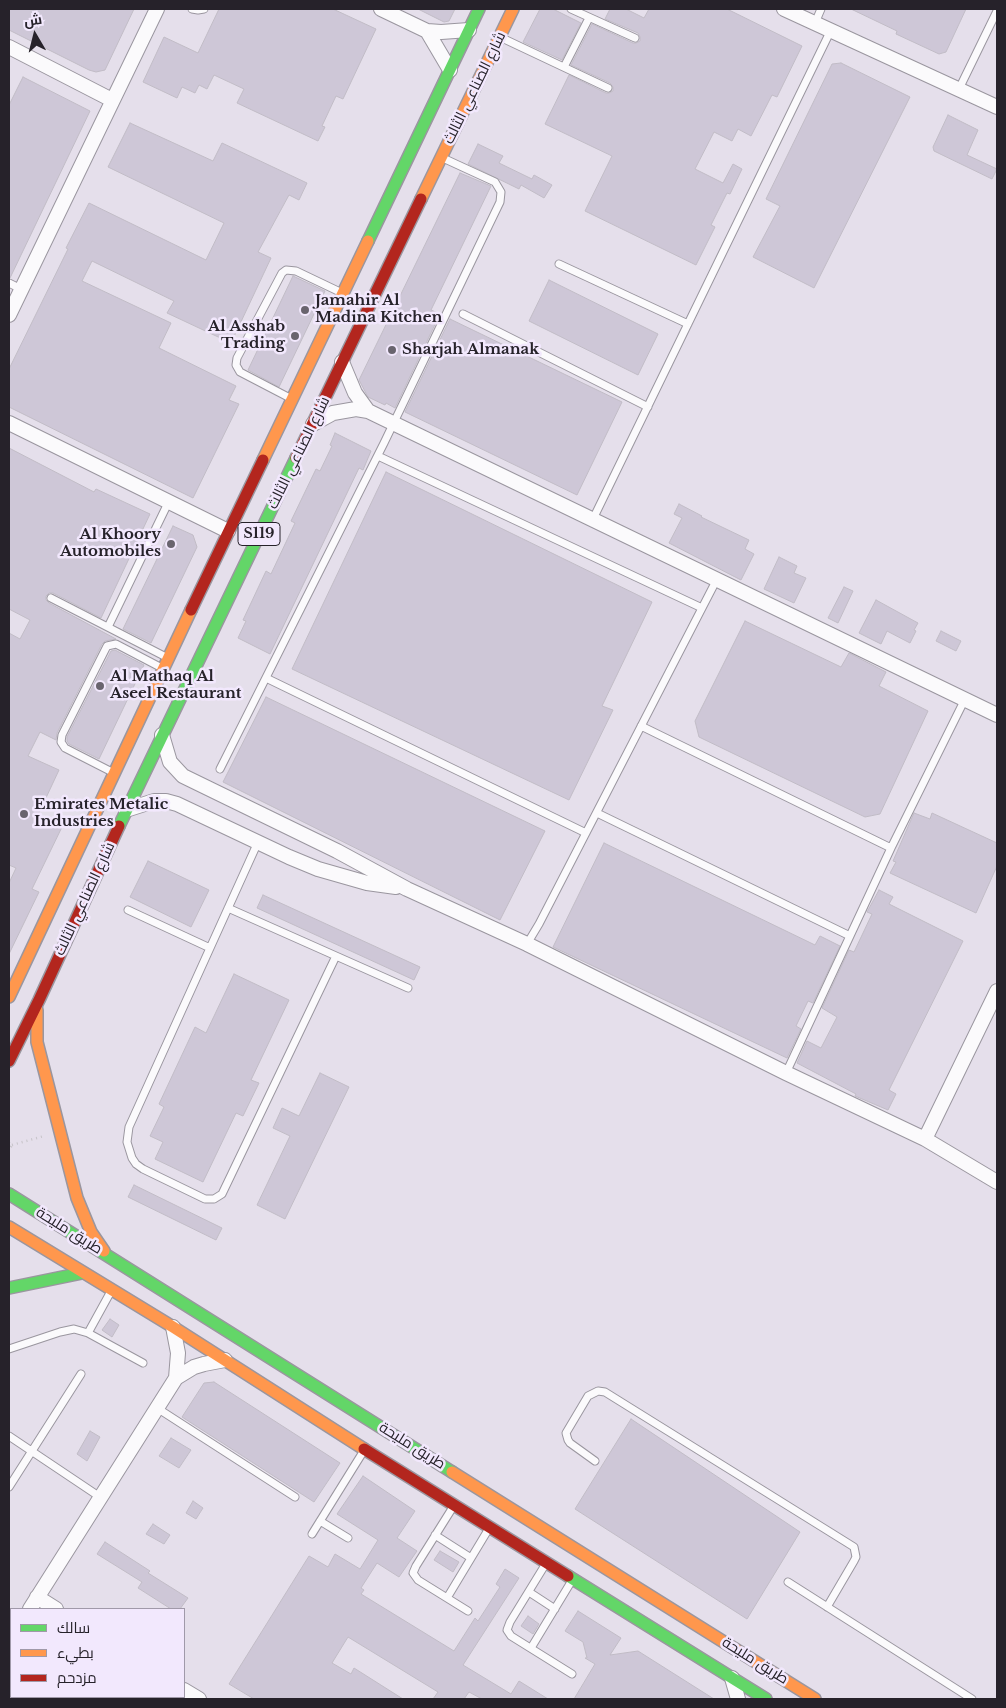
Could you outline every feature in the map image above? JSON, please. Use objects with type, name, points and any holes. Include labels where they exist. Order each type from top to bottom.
[{"type":"main road","name":"شارع الصناعي الثالث","points":[[9,997],[162,669],[479,9]]},
{"type":"main road","name":"شارع الصناعي الثالث","points":[[9,1061],[171,716],[513,9]]},
{"type":"main road","points":[[171,716],[161,704],[181,656],[180,649],[174,644]]},
{"type":"main road","points":[[39,1000],[36,1018],[37,1042],[83,1216],[100,1247],[112,1259]]},
{"type":"main road","name":"طريق مليحة","points":[[9,1194],[815,1699]]},
{"type":"main road","name":"طريق مليحة","points":[[9,1227],[173,1327],[354,1443],[766,1699]]},
{"type":"main road","points":[[9,1288],[82,1273]]},
{"type":"main road","points":[[354,1443],[365,1433],[372,1430],[388,1431]]},
{"type":"street","points":[[9,315],[15,286],[157,9]]},
{"type":"street","points":[[784,9],[997,107]]},
{"type":"street","points":[[389,10],[428,31],[469,30]]},
{"type":"street","points":[[428,31],[450,70]]},
{"type":"street","points":[[9,48],[112,100]]},
{"type":"street","points":[[342,362],[355,393],[368,411]]},
{"type":"street","points":[[313,425],[333,413],[356,409],[368,411],[717,578],[997,715]]},
{"type":"street","points":[[9,423],[228,531]]},
{"type":"street","points":[[162,735],[170,762],[183,776],[337,851],[407,889],[527,944],[786,1073],[925,1139],[997,1182]]},
{"type":"street","points":[[126,810],[154,801],[166,801],[177,804],[318,869],[367,883],[407,889]]},
{"type":"street","points":[[925,1139],[994,1006],[997,991]]},
{"type":"street","points":[[173,1327],[178,1353],[176,1378]]},
{"type":"street","points":[[52,1608],[34,1603],[176,1378],[194,1367],[209,1362],[225,1360]]},
{"type":"street","points":[[732,1678],[738,1699]]},
{"type":"street","points":[[185,1691],[199,1699]]},
{"type":"lane","points":[[192,9],[204,9]]},
{"type":"lane","points":[[571,9],[635,38]]},
{"type":"lane","points":[[815,23],[821,9]]},
{"type":"lane","points":[[959,89],[997,11]]},
{"type":"lane","points":[[564,67],[589,18]]},
{"type":"lane","points":[[593,519],[831,30]]},
{"type":"lane","points":[[500,37],[608,88]]},
{"type":"lane","points":[[220,769],[378,456],[501,197],[499,187],[495,182],[441,157]]},
{"type":"lane","points":[[559,264],[688,324]]},
{"type":"lane","points":[[291,399],[240,372],[236,366],[237,358],[282,273],[286,270],[296,271],[342,293]]},
{"type":"lane","points":[[463,314],[648,407]]},
{"type":"lane","points":[[378,456],[702,608]]},
{"type":"lane","points":[[108,627],[169,502]]},
{"type":"lane","points":[[527,944],[586,834],[717,578]]},
{"type":"lane","points":[[51,598],[168,658]]},
{"type":"lane","points":[[113,773],[65,748],[61,742],[62,734],[107,646],[116,644],[162,669]]},
{"type":"lane","points":[[266,678],[586,834]]},
{"type":"lane","points":[[786,1073],[891,848],[965,699]]},
{"type":"lane","points":[[641,726],[891,848]]},
{"type":"lane","points":[[596,813],[850,936]]},
{"type":"lane","points":[[258,842],[129,1127],[127,1142],[132,1158],[142,1169],[205,1199],[210,1200],[218,1197],[225,1190],[336,956]]},
{"type":"lane","points":[[228,908],[408,988]]},
{"type":"lane","points":[[128,910],[210,948]]},
{"type":"lane","points":[[88,1333],[112,1290]]},
{"type":"lane","points":[[9,1348],[67,1330],[81,1330],[144,1363]]},
{"type":"lane","points":[[9,1487],[81,1374]]},
{"type":"lane","points":[[595,1461],[568,1440],[566,1433],[588,1396],[598,1391],[605,1392],[854,1547],[856,1557],[827,1606]]},
{"type":"lane","points":[[157,1408],[295,1498]]},
{"type":"lane","points":[[9,1436],[100,1497]]},
{"type":"lane","points":[[312,1534],[365,1449]]},
{"type":"lane","points":[[454,1505],[413,1573],[418,1580],[468,1610]]},
{"type":"lane","points":[[320,1521],[348,1538]]},
{"type":"lane","points":[[447,1598],[490,1527]]},
{"type":"lane","points":[[435,1535],[471,1558]]},
{"type":"lane","points":[[547,1563],[510,1622],[507,1630],[511,1636],[572,1674]]},
{"type":"lane","points":[[531,1648],[573,1579]]},
{"type":"lane","points":[[788,1582],[972,1699]]},
{"type":"lane","points":[[529,1592],[555,1609]]},
{"type":"path","points":[[9,1150],[10,1144],[60,1131]]},
{"type":"building","points":[[9,9],[134,9],[105,70],[96,72],[9,30]]},
{"type":"building","points":[[219,9],[333,9],[376,29],[343,99],[336,96],[322,126],[325,127],[318,141],[237,103],[244,89],[214,75],[207,89],[199,85],[195,93],[182,87],[177,98],[143,82],[164,37],[198,53]]},
{"type":"building","points":[[418,9],[455,9],[449,21],[444,22]]},
{"type":"building","points":[[540,9],[553,9],[581,23],[562,60],[523,42]]},
{"type":"building","points":[[610,9],[626,9],[644,18],[649,9],[727,9],[802,46],[777,97],[772,95],[751,136],[738,129],[732,141],[714,132],[695,169],[723,183],[733,164],[742,169],[730,194],[727,193],[711,225],[715,227],[696,265],[585,211],[612,156],[545,124],[569,75],[606,93],[613,91],[610,83],[571,65],[592,24],[633,43],[640,41],[638,33],[605,19]]},
{"type":"building","points":[[851,9],[966,9],[946,52],[939,54],[896,34],[897,31]]},
{"type":"building","points":[[841,63],[910,97],[814,288],[753,257],[780,206],[766,199],[832,64]]},
{"type":"building","points":[[23,77],[90,111],[9,278],[9,105]]},
{"type":"building","points":[[948,115],[978,130],[967,155],[997,169],[992,179],[934,151],[933,147]]},
{"type":"building","points":[[130,123],[213,161],[222,143],[307,183],[299,200],[289,195],[258,252],[271,258],[231,343],[167,313],[174,301],[92,261],[82,281],[171,323],[159,348],[236,386],[229,400],[239,404],[193,498],[9,407],[9,369],[89,203],[206,260],[224,223],[108,167]]},
{"type":"building","points":[[478,144],[503,156],[499,163],[532,179],[534,175],[552,185],[544,198],[521,185],[519,189],[468,164]]},
{"type":"building","points":[[460,173],[491,186],[431,310],[440,314],[395,408],[368,397],[359,380]]},
{"type":"building","points":[[293,276],[325,291],[279,387],[248,370]]},
{"type":"building","points":[[549,280],[658,334],[638,375],[529,321]]},
{"type":"building","points":[[450,319],[622,402],[577,495],[405,412]]},
{"type":"building","points":[[335,433],[371,451],[363,470],[359,468],[270,654],[238,638],[246,621],[243,620],[266,571],[271,574],[295,523],[291,521],[316,469],[320,471],[332,446],[330,445]]},
{"type":"building","points":[[9,448],[94,492],[96,489],[150,514],[101,618],[53,593],[49,593],[46,596],[46,600],[49,603],[116,639],[105,641],[102,644],[57,733],[56,740],[40,732],[28,756],[59,770],[38,815],[62,827],[32,889],[39,892],[9,954],[9,883],[16,868],[9,865],[9,633],[20,639],[30,620],[9,609]]},
{"type":"building","points":[[386,472],[652,602],[602,706],[613,710],[569,800],[292,669]]},
{"type":"building","points":[[679,504],[749,540],[745,549],[754,554],[741,580],[669,543],[682,518],[674,514]]},
{"type":"building","points":[[173,526],[193,535],[197,547],[151,643],[123,629]]},
{"type":"building","points":[[779,557],[797,566],[794,573],[806,578],[794,603],[764,589]]},
{"type":"building","points":[[844,587],[853,591],[838,623],[828,618]]},
{"type":"building","points":[[876,600],[918,623],[910,643],[887,631],[881,644],[859,633]]},
{"type":"building","points":[[745,621],[841,667],[849,653],[886,672],[879,686],[928,711],[880,814],[865,817],[699,737],[695,721]]},
{"type":"building","points":[[941,631],[961,641],[956,651],[936,641]]},
{"type":"building","points":[[115,650],[144,665],[99,759],[69,744],[67,737],[111,651]]},
{"type":"building","points":[[266,697],[545,831],[500,920],[223,782]]},
{"type":"building","points":[[914,813],[930,819],[932,813],[997,843],[997,866],[976,913],[890,873],[896,862],[893,861]]},
{"type":"building","points":[[604,843],[815,945],[820,936],[840,946],[813,1003],[808,1001],[796,1026],[801,1029],[787,1058],[553,947]]},
{"type":"building","points":[[148,861],[209,890],[191,927],[130,897]]},
{"type":"building","points":[[879,890],[893,897],[889,904],[963,941],[889,1090],[896,1094],[888,1110],[855,1096],[856,1094],[797,1063],[807,1041],[821,1048],[837,1017],[822,1008],[849,950],[854,952],[872,914],[867,912]]},
{"type":"building","points":[[263,895],[420,967],[414,980],[257,908]]},
{"type":"building","points":[[234,974],[289,1000],[251,1080],[259,1083],[243,1116],[236,1113],[203,1182],[155,1159],[163,1142],[150,1136],[164,1107],[159,1104],[195,1027],[206,1033]]},
{"type":"building","points":[[320,1073],[349,1087],[285,1219],[257,1205],[290,1136],[273,1128],[282,1108],[299,1116]]},
{"type":"building","points":[[134,1185],[222,1228],[216,1240],[128,1197]]},
{"type":"building","points":[[110,1319],[119,1325],[112,1337],[102,1330]]},
{"type":"building","points":[[214,1382],[340,1463],[314,1502],[182,1417],[204,1383]]},
{"type":"building","points":[[631,1419],[800,1532],[747,1619],[575,1509]]},
{"type":"building","points":[[90,1431],[100,1437],[87,1461],[77,1454]]},
{"type":"building","points":[[171,1438],[191,1450],[179,1468],[159,1456]]},
{"type":"building","points":[[363,1476],[415,1511],[397,1538],[417,1551],[399,1577],[377,1563],[361,1588],[364,1590],[361,1594],[454,1651],[475,1618],[478,1621],[500,1587],[496,1584],[505,1569],[519,1578],[463,1665],[511,1694],[519,1681],[548,1699],[482,1699],[469,1692],[464,1699],[433,1699],[438,1692],[348,1637],[332,1663],[351,1674],[354,1668],[403,1699],[254,1699],[229,1684],[309,1556],[328,1567],[335,1554],[360,1569],[378,1540],[337,1514]]},
{"type":"building","points":[[193,1501],[203,1508],[196,1519],[186,1513]]},
{"type":"building","points":[[153,1524],[170,1535],[164,1544],[146,1534]]},
{"type":"building","points":[[105,1542],[150,1571],[148,1573],[188,1598],[181,1608],[169,1608],[138,1588],[142,1582],[97,1554]]},
{"type":"building","points":[[440,1551],[459,1562],[453,1572],[434,1560]]},
{"type":"building","points":[[578,1611],[621,1638],[610,1655],[638,1651],[714,1699],[574,1699],[595,1664],[585,1658],[587,1658],[583,1642],[565,1631]]},
{"type":"building","points":[[528,1616],[539,1624],[533,1634],[521,1626]]},
{"type":"traffic: fast","points":[[368,241],[479,9]]},
{"type":"traffic: fast","points":[[119,826],[296,458]]},
{"type":"traffic: fast","points":[[9,1194],[452,1472]]},
{"type":"traffic: fast","points":[[9,1288],[82,1273]]},
{"type":"traffic: fast","points":[[568,1576],[766,1699]]},
{"type":"traffic: slow","points":[[421,199],[513,9]]},
{"type":"traffic: slow","points":[[263,460],[368,241]]},
{"type":"traffic: slow","points":[[9,997],[191,610]]},
{"type":"traffic: slow","points":[[37,1010],[37,1042],[77,1198],[91,1232],[104,1251]]},
{"type":"traffic: slow","points":[[9,1227],[173,1327],[364,1449]]},
{"type":"traffic: slow","points":[[452,1472],[815,1699]]},
{"type":"traffic: jam","points":[[296,458],[421,199]]},
{"type":"traffic: jam","points":[[191,610],[263,460]]},
{"type":"traffic: jam","points":[[9,1061],[119,826]]},
{"type":"traffic: jam","points":[[364,1449],[568,1576]]},
{"type":"place","name":"Jamahir Al Madina Kitchen","points":[[305,310]]},
{"type":"place","name":"Al Asshab Trading","points":[[295,336]]},
{"type":"place","name":"Sharjah Almanak","points":[[392,350]]},
{"type":"place","name":"Al Khoory Automobiles","points":[[171,544]]},
{"type":"place","name":"Al Mathaq Al Aseel Restaurant","points":[[100,686]]},
{"type":"place","name":"Emirates Metalic Industries","points":[[24,814]]}]
